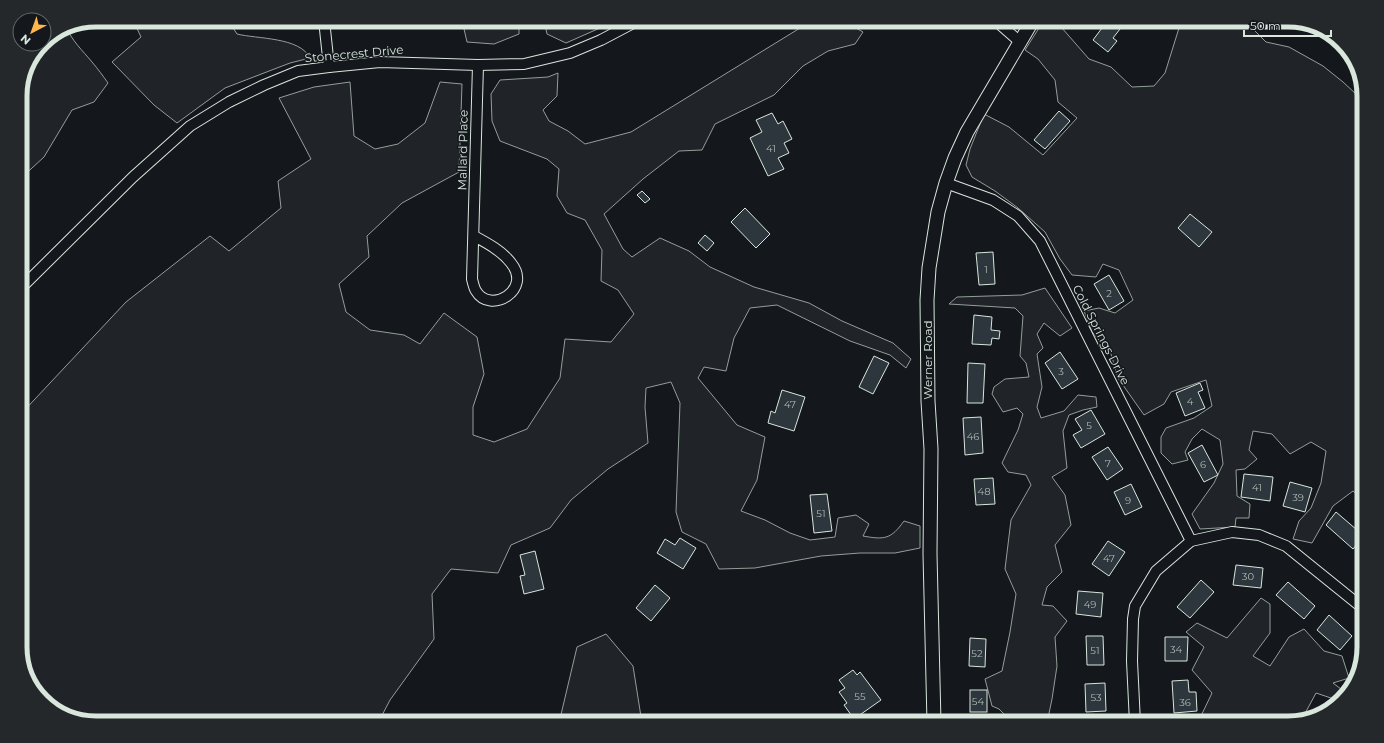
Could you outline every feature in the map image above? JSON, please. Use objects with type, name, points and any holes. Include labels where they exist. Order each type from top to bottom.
[{"type":"street","points":[[325,27],[330,67]]},
{"type":"street","name":"Stonecrest Drive","points":[[27,282],[133,177],[190,126],[229,102],[264,85],[298,71],[380,62],[478,65],[524,64],[570,53],[601,40],[626,27]]},
{"type":"street","points":[[1003,27],[1020,42]]},
{"type":"street","name":"Werner Road","points":[[934,716],[929,510],[931,448],[928,401],[927,300],[929,268],[938,212],[955,158],[966,132],[1029,27]]},
{"type":"street","name":"Mallard Place","points":[[474,236],[505,256],[512,263],[516,271],[518,278],[517,286],[511,294],[504,298],[494,301],[483,298],[476,291],[472,279],[478,65]]},
{"type":"street","name":"Cold Springs Drive","points":[[946,183],[994,200],[1018,216],[1040,241],[1191,541]]},
{"type":"street","points":[[1135,716],[1132,661],[1135,606],[1156,571],[1191,541],[1232,532],[1259,535],[1286,546],[1357,603]]},
{"type":"shaded area","points":[[136,27],[232,27],[237,34],[288,42],[305,51],[310,58],[290,63],[225,88],[177,123],[154,105],[112,62],[141,37]]},
{"type":"shaded area","points":[[464,27],[519,27],[519,34],[494,44],[467,42]]},
{"type":"shaded area","points":[[546,27],[602,27],[566,43],[547,34]]},
{"type":"shaded area","points":[[802,27],[854,27],[863,32],[855,44],[828,51],[803,66],[774,95],[715,124],[702,150],[679,151],[643,179],[604,214],[623,249],[632,257],[660,238],[689,251],[710,267],[754,287],[809,303],[842,321],[893,343],[911,359],[906,368],[890,355],[850,341],[777,305],[750,308],[734,338],[726,371],[704,367],[698,378],[737,425],[765,437],[757,480],[741,511],[765,520],[790,533],[810,540],[835,537],[838,518],[856,515],[869,524],[863,536],[877,538],[891,535],[904,521],[920,526],[920,548],[895,553],[860,553],[821,556],[755,568],[719,569],[706,544],[682,532],[676,512],[680,403],[671,382],[646,388],[645,407],[648,443],[608,469],[571,500],[550,528],[511,545],[498,573],[451,569],[432,594],[434,639],[390,700],[382,716],[96,716],[82,715],[65,709],[44,693],[34,678],[28,661],[27,652],[27,408],[126,302],[210,236],[229,251],[281,208],[278,181],[311,159],[279,98],[314,87],[350,82],[354,136],[375,149],[398,144],[425,123],[440,82],[462,84],[459,172],[402,203],[367,236],[369,257],[339,284],[346,312],[370,330],[404,335],[420,344],[444,313],[477,337],[484,374],[473,407],[473,435],[494,442],[527,429],[560,378],[565,339],[611,342],[634,314],[618,290],[601,281],[602,250],[585,220],[567,213],[557,196],[559,169],[547,159],[500,141],[492,121],[491,94],[500,80],[548,77],[558,73],[557,96],[543,110],[549,121],[568,131],[585,144],[631,132]]},
{"type":"shaded area","points":[[1061,27],[1089,59],[1111,67],[1132,87],[1154,86],[1165,73],[1179,27],[1251,27],[1266,42],[1289,47],[1323,66],[1357,94],[1357,494],[1353,491],[1333,506],[1312,543],[1293,539],[1299,521],[1311,508],[1321,483],[1326,451],[1311,442],[1290,454],[1272,434],[1253,431],[1249,450],[1257,459],[1245,469],[1236,470],[1237,496],[1250,504],[1249,518],[1236,518],[1235,527],[1200,529],[1192,514],[1214,483],[1223,464],[1220,440],[1202,429],[1192,439],[1185,452],[1188,460],[1172,464],[1161,453],[1161,437],[1166,428],[1194,418],[1212,406],[1206,380],[1171,392],[1164,404],[1144,415],[1118,378],[1111,354],[1092,332],[1084,311],[1099,308],[1115,313],[1133,300],[1119,270],[1103,264],[1096,277],[1072,275],[1060,259],[1045,232],[1018,208],[995,191],[972,177],[966,165],[970,149],[984,114],[1009,127],[1043,155],[1077,118],[1058,102],[1055,80],[1038,59],[1025,50],[1039,28]]},
{"type":"shaded area","points":[[69,33],[108,83],[94,102],[72,110],[44,157],[27,173],[27,91],[29,78],[34,65],[41,54],[43,52],[52,52],[52,43],[61,36]]},
{"type":"shaded area","points":[[1045,288],[1072,328],[1060,336],[1044,323],[1037,334],[1043,348],[1037,354],[1042,387],[1037,407],[1041,418],[1064,411],[1078,395],[1096,397],[1097,407],[1069,415],[1063,431],[1067,468],[1052,477],[1065,495],[1071,525],[1055,545],[1062,572],[1047,587],[1042,605],[1053,606],[1067,621],[1055,637],[1057,666],[1048,716],[1006,716],[999,709],[992,706],[985,679],[1002,671],[1016,594],[1005,569],[1011,520],[1031,485],[1026,475],[1008,472],[1002,463],[1018,430],[1023,414],[1017,408],[1003,412],[992,394],[994,387],[1005,379],[1029,377],[1026,363],[1020,356],[1023,316],[1015,308],[949,304],[957,297],[1022,295]]},
{"type":"shaded area","points":[[1261,598],[1270,604],[1270,633],[1253,656],[1270,666],[1289,637],[1304,629],[1324,651],[1342,656],[1349,678],[1333,683],[1342,690],[1334,699],[1316,693],[1305,714],[1288,716],[1201,716],[1212,693],[1192,670],[1204,647],[1186,632],[1197,623],[1227,638]]},
{"type":"shaded area","points":[[606,634],[633,666],[641,716],[561,716],[577,647]]},
{"type":"building","points":[[1103,27],[1122,27],[1113,38],[1117,41],[1108,52],[1093,40]]},
{"type":"building","points":[[1059,111],[1070,121],[1045,149],[1034,140]]},
{"type":"building","points":[[772,113],[778,124],[783,121],[792,139],[784,143],[789,153],[778,158],[784,169],[768,176],[750,138],[762,132],[756,120]]},
{"type":"building","points":[[642,191],[650,199],[645,203],[637,195]]},
{"type":"building","points":[[745,208],[770,234],[756,248],[731,222]]},
{"type":"building","points":[[1190,214],[1212,232],[1199,247],[1178,228]]},
{"type":"building","points":[[705,235],[714,243],[707,251],[698,243]]},
{"type":"building","points":[[993,252],[995,284],[979,285],[976,253]]},
{"type":"building","points":[[1109,275],[1124,301],[1109,310],[1094,284]]},
{"type":"building","points":[[974,315],[992,317],[991,330],[1000,331],[999,339],[992,338],[991,345],[972,344]]},
{"type":"building","points":[[1060,352],[1078,379],[1062,389],[1045,363]]},
{"type":"building","points":[[874,356],[889,363],[873,394],[859,387]]},
{"type":"building","points":[[968,363],[985,364],[983,403],[967,403]]},
{"type":"building","points":[[1200,383],[1203,390],[1198,392],[1205,408],[1185,416],[1176,393]]},
{"type":"building","points":[[782,390],[805,397],[794,431],[768,423],[771,411],[775,413]]},
{"type":"building","points":[[1091,410],[1105,434],[1081,448],[1073,435],[1082,430],[1075,419]]},
{"type":"building","points":[[981,417],[983,453],[965,455],[963,418]]},
{"type":"building","points":[[1202,445],[1218,475],[1204,482],[1188,453]]},
{"type":"building","points":[[1108,447],[1123,469],[1107,480],[1092,457]]},
{"type":"building","points":[[1244,474],[1273,477],[1270,501],[1241,497]]},
{"type":"building","points":[[993,478],[995,504],[976,505],[974,479]]},
{"type":"building","points":[[1290,482],[1312,488],[1305,512],[1283,506]]},
{"type":"building","points":[[1131,484],[1142,507],[1125,515],[1114,492]]},
{"type":"building","points":[[827,494],[832,531],[814,533],[810,495]]},
{"type":"building","points":[[1336,512],[1357,530],[1357,544],[1353,549],[1326,525]]},
{"type":"building","points":[[680,538],[696,548],[683,569],[657,553],[665,539],[675,545]]},
{"type":"building","points":[[1108,541],[1125,552],[1109,576],[1092,564]]},
{"type":"building","points":[[535,551],[544,589],[524,594],[520,576],[525,575],[520,555]]},
{"type":"building","points":[[1236,565],[1263,568],[1261,588],[1233,585]]},
{"type":"building","points":[[1201,580],[1214,592],[1190,618],[1177,607]]},
{"type":"building","points":[[1288,582],[1315,606],[1304,619],[1276,595]]},
{"type":"building","points":[[655,585],[670,598],[651,621],[636,608]]},
{"type":"building","points":[[1078,591],[1103,593],[1101,617],[1076,614]]},
{"type":"building","points":[[1329,615],[1352,636],[1340,650],[1317,630]]},
{"type":"building","points":[[1086,636],[1103,636],[1104,665],[1087,665]]},
{"type":"building","points":[[1165,637],[1188,637],[1187,661],[1165,661]]},
{"type":"building","points":[[970,638],[986,639],[985,667],[969,666]]},
{"type":"building","points":[[853,670],[857,675],[860,672],[881,700],[858,716],[852,716],[844,705],[847,703],[839,692],[845,688],[839,680]]},
{"type":"building","points":[[1188,680],[1189,692],[1196,692],[1197,711],[1174,713],[1172,681]]},
{"type":"building","points":[[1105,683],[1106,711],[1086,712],[1085,684]]},
{"type":"building","points":[[970,690],[987,690],[987,712],[970,712]]}]
